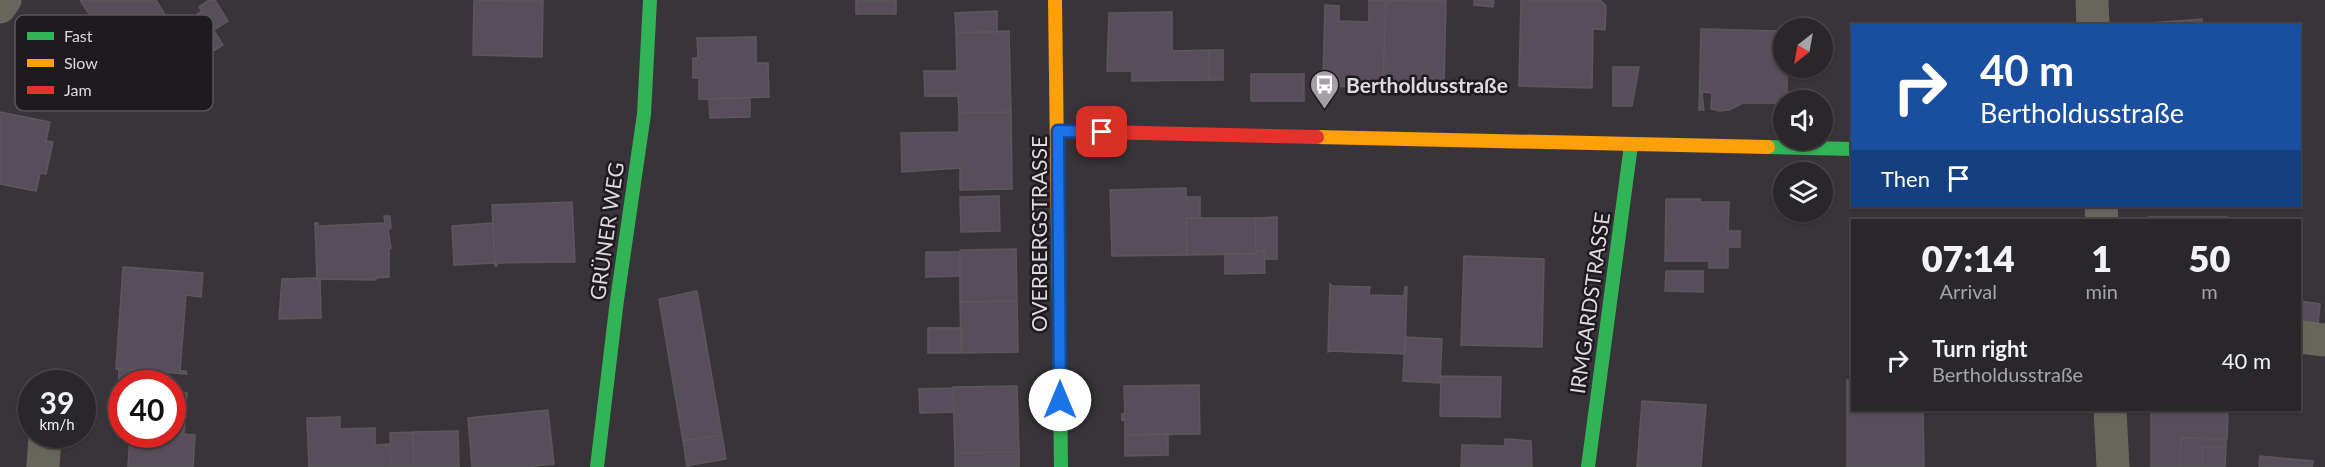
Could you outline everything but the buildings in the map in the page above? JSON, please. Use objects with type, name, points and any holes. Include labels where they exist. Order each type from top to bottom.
[{"type":"street","points":[[0,7],[5,0]]},
{"type":"street","name":"GRÜNER WEG","points":[[597,467],[617,300],[644,114],[650,0]]},
{"type":"street","name":"OVERBERGSTRASSE","points":[[1055,0],[1061,467]]},
{"type":"street","points":[[2092,0],[2093,24]]},
{"type":"street","points":[[1058,131],[1851,148]]},
{"type":"street","name":"IRMGARDSTRASSE","points":[[1588,467],[1631,145]]},
{"type":"street","points":[[2301,337],[2325,340]]},
{"type":"street","points":[[2110,411],[2113,467]]},
{"type":"street","points":[[43,467],[44,448]]},
{"type":"traffic: fast","points":[[597,467],[617,300],[644,114],[650,0]]},
{"type":"traffic: fast","points":[[1588,467],[1631,145]]},
{"type":"traffic: fast","points":[[1768,147],[1851,149]]},
{"type":"traffic: fast","points":[[1058,231],[1061,467]]},
{"type":"traffic: slow","points":[[1055,0],[1058,231]]},
{"type":"traffic: slow","points":[[1317,137],[1768,147]]},
{"type":"traffic: jam","points":[[1058,131],[1317,137]]},
{"type":"place","name":"Bertholdusstraße","points":[[1325,110]]},
{"type":"route","points":[[1060,400],[1058,131],[1102,132]]}]
